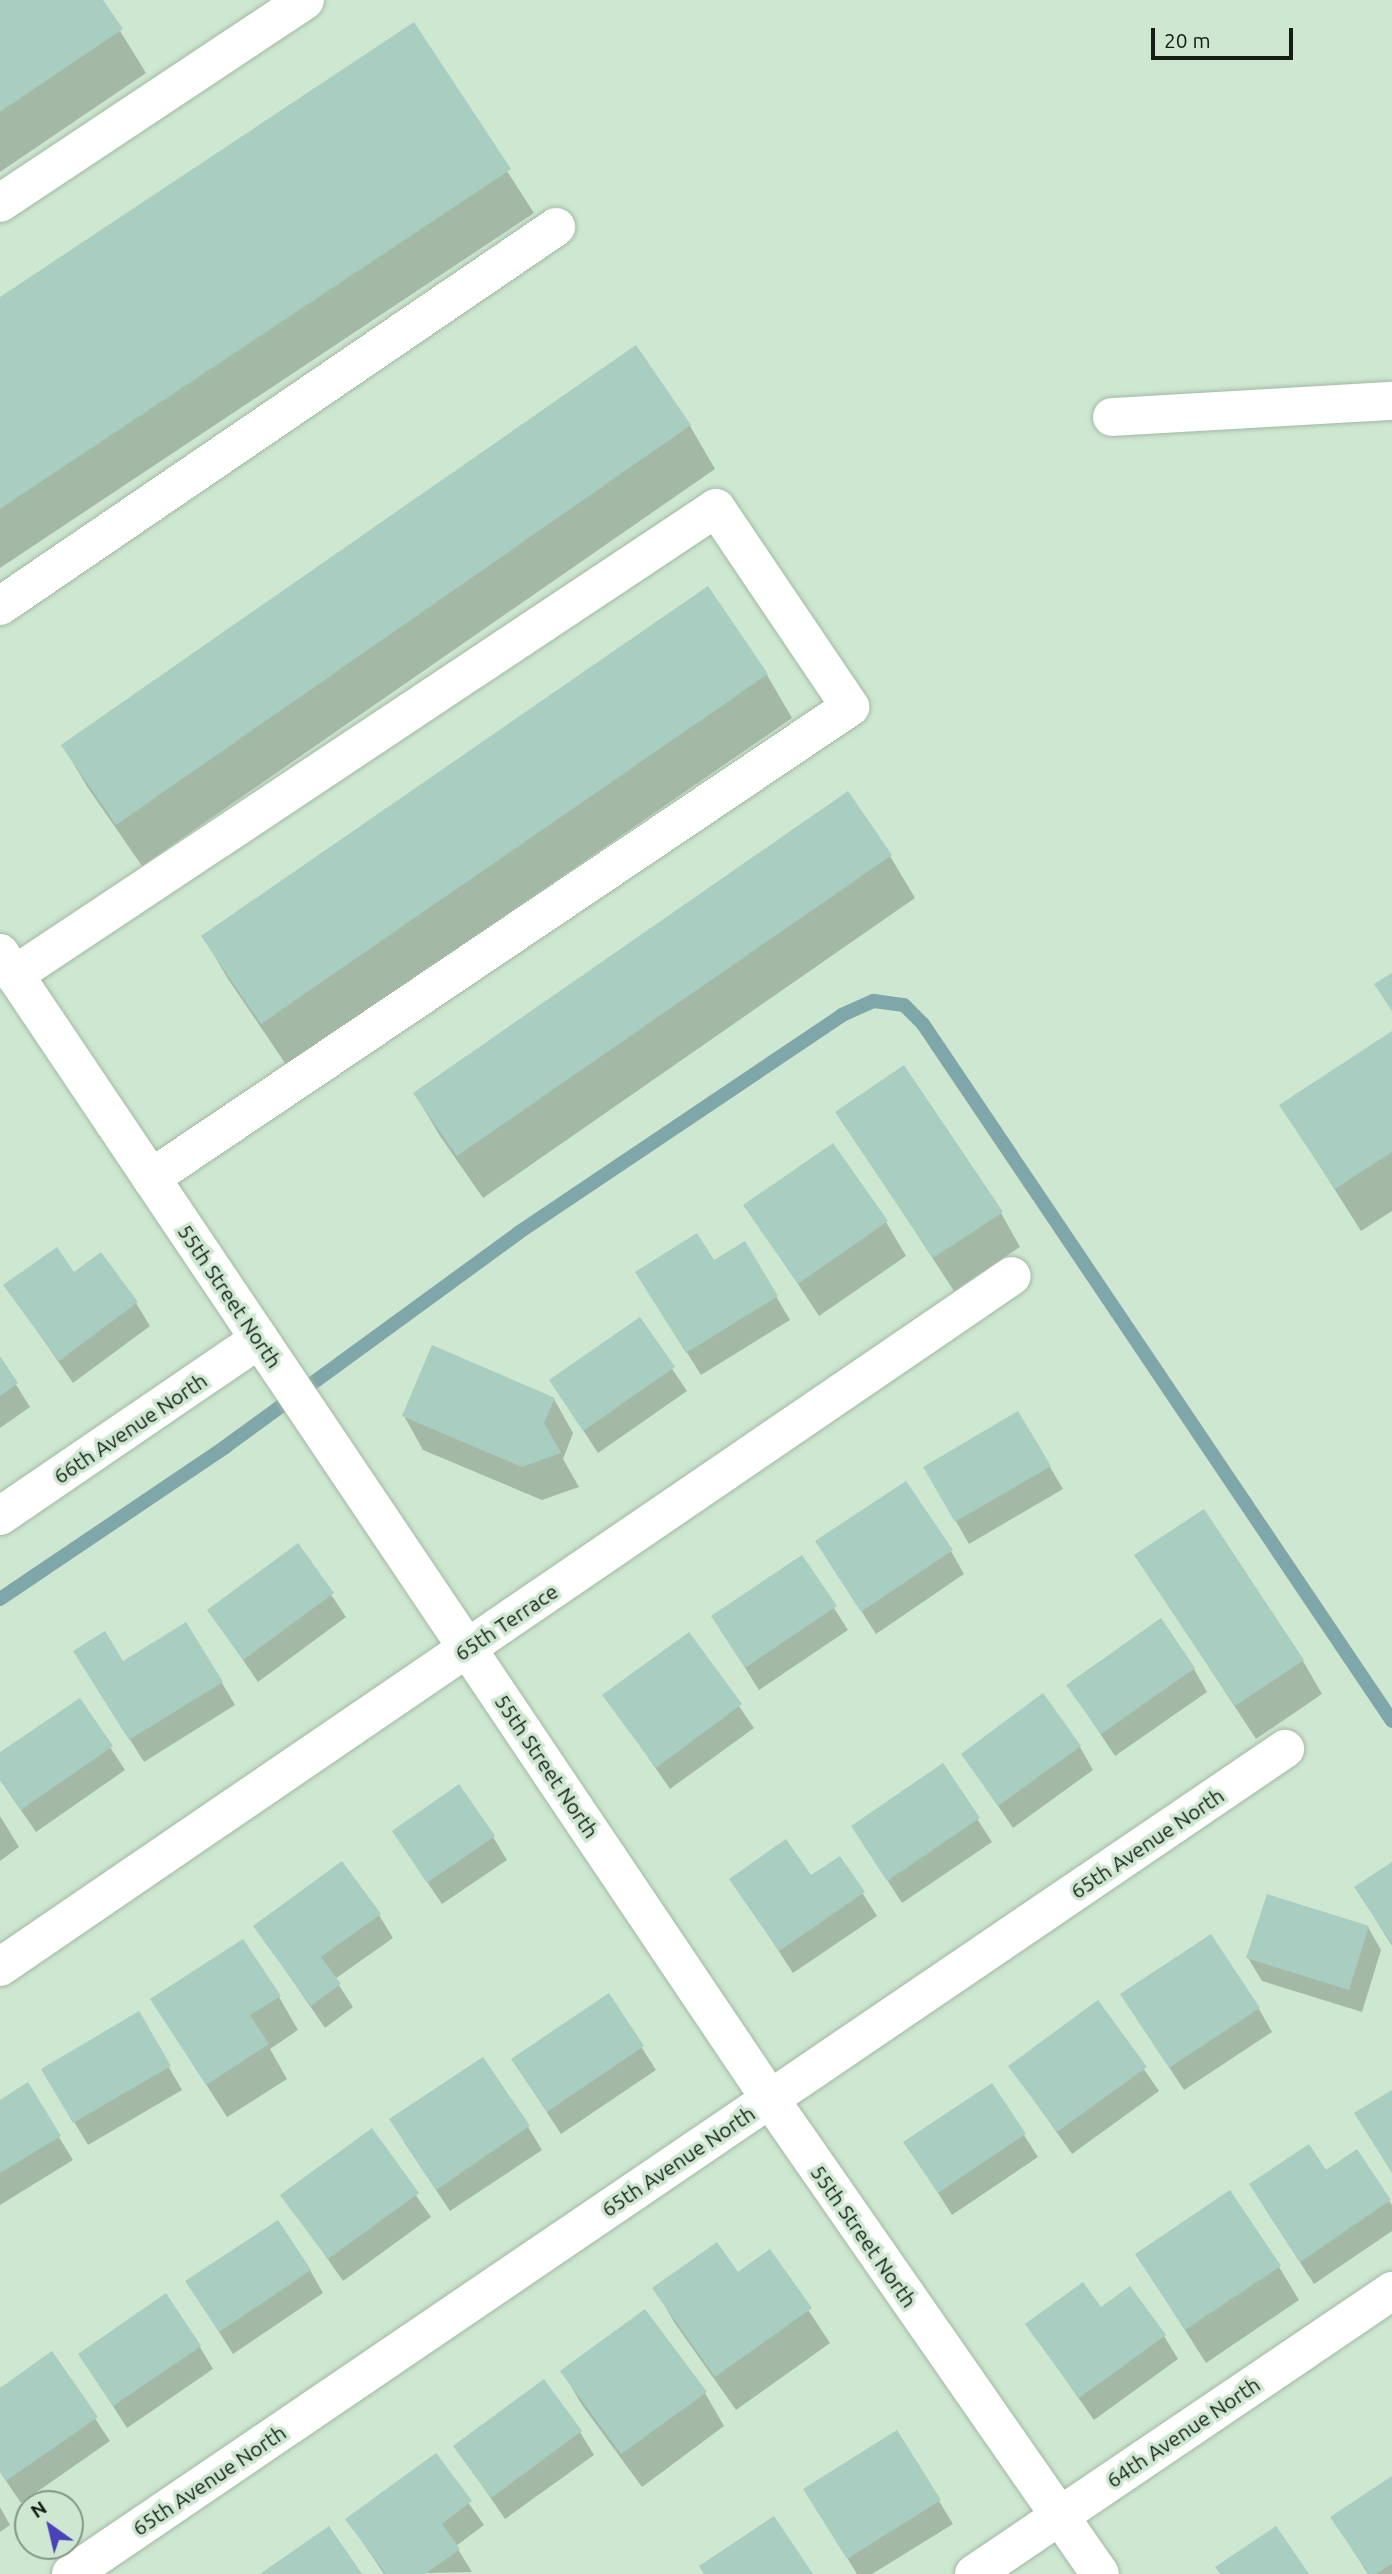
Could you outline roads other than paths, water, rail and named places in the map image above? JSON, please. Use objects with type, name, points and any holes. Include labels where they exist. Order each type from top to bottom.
[{"type":"street","points":[[0,202],[305,0]]},
{"type":"street","points":[[0,606],[556,227]]},
{"type":"street","points":[[1112,417],[1392,401]]},
{"type":"street","points":[[7,964],[716,508],[850,707],[151,1178]]},
{"type":"street","name":"55th Street North","points":[[7,964],[469,1648],[769,2099],[1100,2574]]},
{"type":"street","name":"65th Terrace","points":[[0,1967],[1012,1276]]},
{"type":"street","name":"66th Avenue North","points":[[0,1516],[266,1349]]},
{"type":"street","name":"65th Avenue North","points":[[72,2574],[1285,1749]]},
{"type":"street","name":"64th Avenue North","points":[[974,2574],[1392,2291]]},
{"type":"waterway","points":[[0,1599],[225,1447],[518,1233],[842,1015],[874,1001],[904,1005],[923,1024],[1392,1721]]}]
